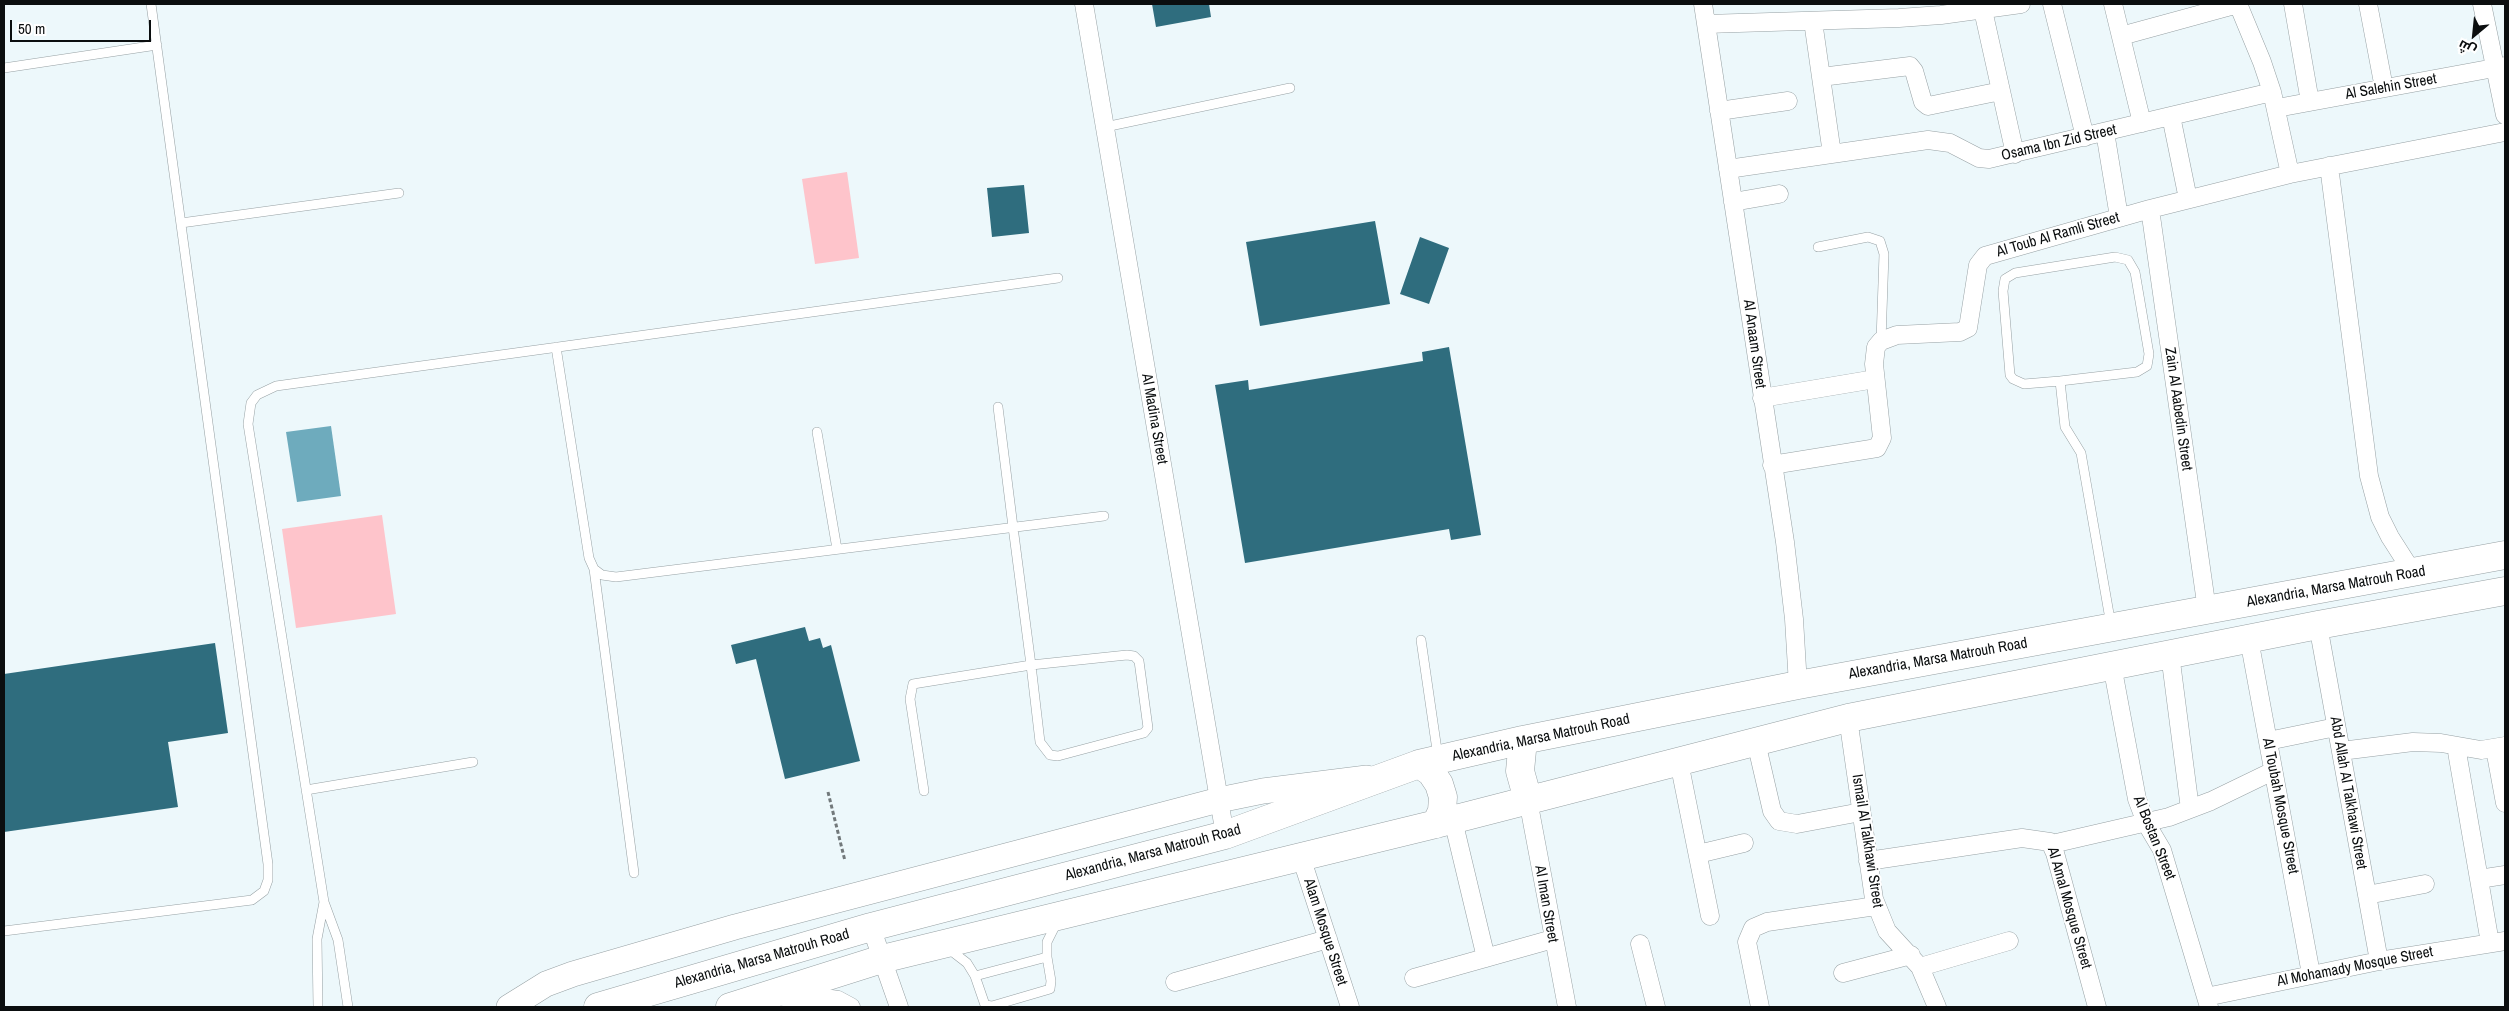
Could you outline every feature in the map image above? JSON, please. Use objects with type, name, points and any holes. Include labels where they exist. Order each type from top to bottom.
[{"type":"main road","name":"Alexandria, Marsa Matrouh Road","points":[[598,1007],[871,927],[1226,835],[1384,776],[1428,762],[1523,740],[1798,685],[2505,555]]},
{"type":"main road","points":[[730,1007],[769,999],[882,960],[1445,822],[1848,718],[2318,625],[2505,592]]},
{"type":"main road","points":[[1523,740],[1520,771],[1528,800]]},
{"type":"main road","points":[[1428,762],[1443,797],[1442,811],[1445,822]]},
{"type":"main road","points":[[508,1007],[546,984],[573,974],[735,928],[1219,800],[1345,779],[1384,776]]},
{"type":"street","name":"Al Madina Street","points":[[1084,4],[1226,835]]},
{"type":"street","name":"Al Anaam Street","points":[[1703,4],[1790,580],[1798,685]]},
{"type":"street","points":[[1706,24],[1899,18],[1983,10],[2021,4]]},
{"type":"street","points":[[2052,4],[2085,137]]},
{"type":"street","points":[[2113,4],[2142,123]]},
{"type":"street","points":[[2121,36],[2238,4],[2260,54],[2274,100],[2290,174]]},
{"type":"street","points":[[2293,4],[2310,102]]},
{"type":"street","points":[[2368,4],[2384,88]]},
{"type":"street","points":[[2482,4],[2500,66],[2505,115]]},
{"type":"street","points":[[1983,10],[2015,154]]},
{"type":"street","points":[[1813,21],[1832,154]]},
{"type":"street","points":[[1821,77],[1910,66],[1914,71],[1923,102],[1928,106],[2001,92]]},
{"type":"street","name":"Al Salehin Street","points":[[2274,100],[2310,102],[2500,66]]},
{"type":"street","name":"Osama Ibn Zid Street","points":[[1728,169],[1928,140],[1950,143],[1979,158],[1989,159],[2171,116],[2274,100]]},
{"type":"street","points":[[1719,111],[1788,101]]},
{"type":"street","points":[[2171,116],[2188,199]]},
{"type":"street","points":[[2105,132],[2119,217]]},
{"type":"street","name":"Al Toub Al Ramli Street","points":[[1881,341],[1897,334],[1966,330],[1971,323],[1978,265],[1982,258],[2119,217],[2290,174],[2505,132]]},
{"type":"street","points":[[2329,166],[2369,476],[2384,524],[2413,573]]},
{"type":"street","points":[[1733,202],[1779,194]]},
{"type":"street","name":"Zain Al Aabedin Street","points":[[2150,209],[2207,610]]},
{"type":"street","points":[[1772,465],[1877,448],[1882,438],[1873,356],[1881,341]]},
{"type":"street","points":[[1762,398],[1875,379]]},
{"type":"street","name":"Abd Allah Al Talkhawi Street","points":[[2318,625],[2379,961]]},
{"type":"street","name":"Al Toubah Mosque Street","points":[[2249,639],[2311,974]]},
{"type":"street","points":[[2170,654],[2190,809]]},
{"type":"street","name":"Al Bostan Street","points":[[2112,665],[2134,787],[2146,823],[2156,836],[2167,864],[2207,1002]]},
{"type":"street","name":"Ismail Al Talkhawi Street","points":[[1848,718],[1876,906],[1887,931],[1915,961],[1937,1007]]},
{"type":"street","points":[[2268,741],[2336,727]]},
{"type":"street","points":[[1756,742],[1772,811],[1779,821],[1797,824],[1861,812]]},
{"type":"street","points":[[2341,751],[2413,742],[2481,750],[2500,748],[2505,803]]},
{"type":"street","points":[[2456,746],[2479,880],[2498,942]]},
{"type":"street","points":[[1679,762],[1710,916]]},
{"type":"street","points":[[2052,844],[2146,823],[2190,809],[2274,771]]},
{"type":"street","name":"Al Iman Street","points":[[1528,800],[1567,1007]]},
{"type":"street","points":[[1445,822],[1486,958]]},
{"type":"street","name":"Al Amal Mosque Street","points":[[1868,861],[2022,838],[2044,839],[2052,844],[2097,1007]]},
{"type":"street","points":[[1698,854],[1744,843]]},
{"type":"street","name":"Alam Mosque Street","points":[[1301,857],[1350,1007]]},
{"type":"street","points":[[2479,880],[2505,875]]},
{"type":"street","points":[[2367,895],[2425,884]]},
{"type":"street","points":[[1760,1007],[1747,942],[1753,928],[1767,922],[1876,906]]},
{"type":"street","points":[[871,927],[899,1007]]},
{"type":"street","points":[[1175,982],[1328,939]]},
{"type":"street","points":[[1414,978],[1553,939]]},
{"type":"street","points":[[1843,973],[1915,961],[2009,941]]},
{"type":"street","name":"Al Mohamady Mosque Street","points":[[2207,1002],[2311,974],[2498,942]]},
{"type":"street","points":[[1640,944],[1656,1007]]},
{"type":"street","points":[[769,999],[797,1000],[824,998],[838,1000],[851,1007]]},
{"type":"lane","points":[[4,931],[252,900],[264,891],[268,880],[268,864],[151,4]]},
{"type":"lane","points":[[4,68],[157,45]]},
{"type":"lane","points":[[1105,127],[1290,88]]},
{"type":"lane","points":[[181,223],[399,193]]},
{"type":"lane","points":[[1818,247],[1868,237],[1880,241],[1884,254],[1881,341]]},
{"type":"lane","points":[[2115,257],[2128,260],[2132,266],[2136,281],[2149,354],[2147,366],[2137,372],[2060,381],[2024,384],[2018,383],[2010,374],[2003,291],[2006,279],[2015,273],[2115,257]]},
{"type":"lane","points":[[348,1007],[338,940],[324,902],[248,424],[251,403],[261,392],[276,386],[1058,278]]},
{"type":"lane","points":[[556,347],[589,558],[594,569],[634,873]]},
{"type":"lane","points":[[2060,381],[2065,427],[2081,453],[2112,628]]},
{"type":"lane","points":[[924,791],[910,699],[913,684],[1030,665],[1127,655],[1134,656],[1139,661],[1148,728],[1144,733],[1058,756],[1050,755],[1040,742],[1030,665],[998,406]]},
{"type":"lane","points":[[817,432],[837,549]]},
{"type":"lane","points":[[594,569],[602,575],[616,577],[1104,516]]},
{"type":"lane","points":[[1421,640],[1428,762]]},
{"type":"lane","points":[[306,790],[473,762]]},
{"type":"lane","points":[[318,1007],[317,939],[324,902]]},
{"type":"lane","points":[[942,945],[967,963],[975,976],[986,1005],[992,1006],[1050,989],[1051,981],[1046,957],[1047,942],[1053,928],[1062,915]]},
{"type":"lane","points":[[975,976],[1046,957]]},
{"type":"path","points":[[828,792],[845,861]]},
{"type":"shaded area","points":[[847,172],[859,258],[815,264],[802,179]]},
{"type":"shaded area","points":[[382,515],[396,614],[296,628],[282,529]]},
{"type":"water","points":[[331,426],[341,496],[297,502],[286,432]]},
{"type":"building","points":[[1152,4],[1209,4],[1211,17],[1156,27]]},
{"type":"building","points":[[1024,185],[1029,233],[992,237],[987,188]]},
{"type":"building","points":[[1375,221],[1390,304],[1260,326],[1246,242]]},
{"type":"building","points":[[1420,237],[1449,248],[1429,304],[1400,294]]},
{"type":"building","points":[[1449,347],[1481,535],[1451,540],[1449,529],[1245,563],[1215,385],[1248,380],[1249,390],[1423,361],[1422,352]]},
{"type":"building","points":[[805,627],[809,641],[820,638],[823,648],[831,645],[860,761],[785,779],[756,659],[736,664],[731,645]]},
{"type":"building","points":[[215,643],[228,733],[168,742],[178,807],[4,832],[4,674]]}]
